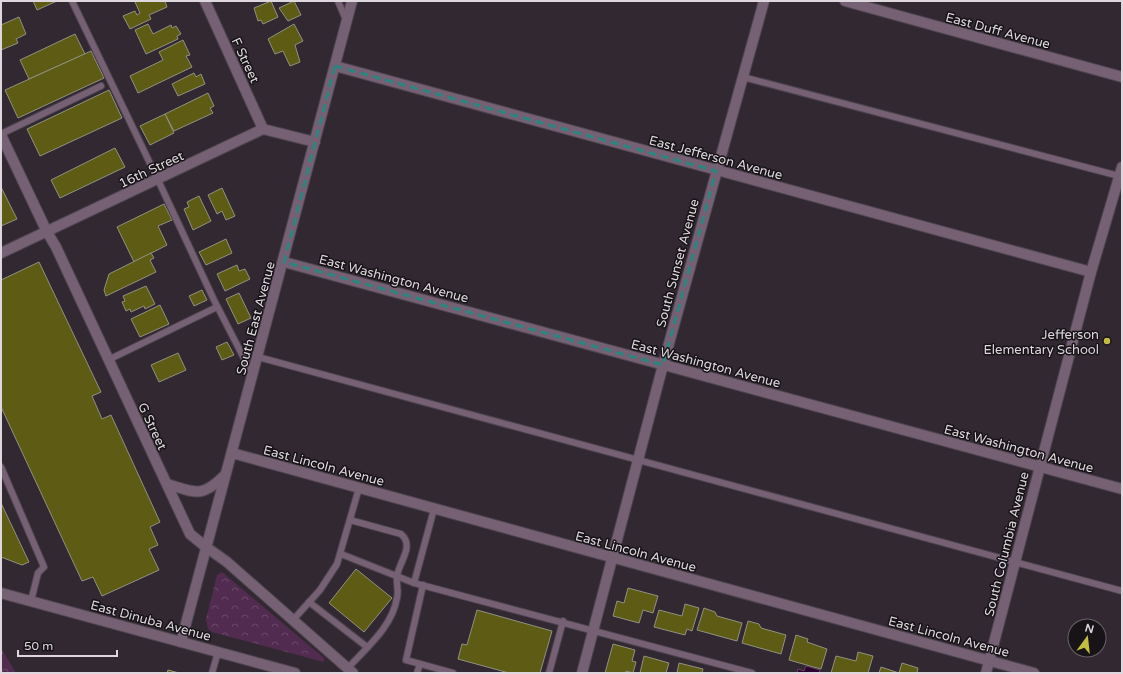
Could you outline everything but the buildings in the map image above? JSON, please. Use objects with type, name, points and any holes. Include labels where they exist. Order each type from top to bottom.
[{"type":"street","name":"F Street","points":[[205,1],[263,129]]},
{"type":"street","name":"South East Avenue","points":[[181,642],[284,262],[352,1]]},
{"type":"street","name":"South Sunset Avenue","points":[[582,673],[663,365],[764,1]]},
{"type":"street","name":"East Duff Avenue","points":[[845,1],[1122,77]]},
{"type":"street","name":"East Jefferson Avenue","points":[[335,66],[1091,272]]},
{"type":"street","name":"16th Street","points":[[1,253],[263,129]]},
{"type":"street","points":[[263,129],[315,142]]},
{"type":"street","name":"G Street","points":[[1,134],[46,232],[56,247],[190,534],[227,562],[351,670]]},
{"type":"street","name":"South Columbia Avenue","points":[[986,673],[1091,272],[1121,172]]},
{"type":"street","name":"East Washington Avenue","points":[[284,262],[1122,489]]},
{"type":"street","name":"East Lincoln Avenue","points":[[232,453],[1034,673]]},
{"type":"street","points":[[167,484],[193,492],[204,491],[214,487],[226,475]]},
{"type":"street","name":"East Dinuba Avenue","points":[[1,593],[294,673]]},
{"type":"lane","points":[[72,1],[217,307],[253,375]]},
{"type":"lane","points":[[338,1],[347,21]]},
{"type":"lane","points":[[743,77],[1121,172]]},
{"type":"lane","points":[[1,134],[101,86]]},
{"type":"lane","points":[[108,360],[217,307]]},
{"type":"lane","points":[[258,357],[1122,591]]},
{"type":"lane","points":[[1,467],[44,567],[38,574],[31,601]]},
{"type":"lane","points":[[293,620],[320,590],[341,554],[359,488]]},
{"type":"lane","points":[[414,583],[434,509]]},
{"type":"lane","points":[[350,520],[401,534],[404,537],[407,549],[397,576],[398,598],[390,618],[381,633],[367,647],[351,670]]},
{"type":"lane","points":[[341,554],[414,583],[752,673]]},
{"type":"lane","points":[[423,585],[406,660],[453,673]]},
{"type":"lane","points":[[309,602],[367,647]]},
{"type":"lane","points":[[549,673],[563,622]]},
{"type":"lane","points":[[212,673],[218,652]]},
{"type":"lane","points":[[417,673],[420,664]]},
{"type":"highlighted area","points":[[335,66],[716,171],[663,365],[284,262]]},
{"type":"green space","points":[[222,572],[324,658],[324,662],[212,632],[208,629],[206,619],[217,575]]},
{"type":"green space","points":[[1,648],[16,673],[1,673]]},
{"type":"water","points":[[806,666],[820,670],[819,673],[797,673],[798,669],[804,671]]},
{"type":"place","name":"Jefferson Elementary School","points":[[1107,341]]}]
